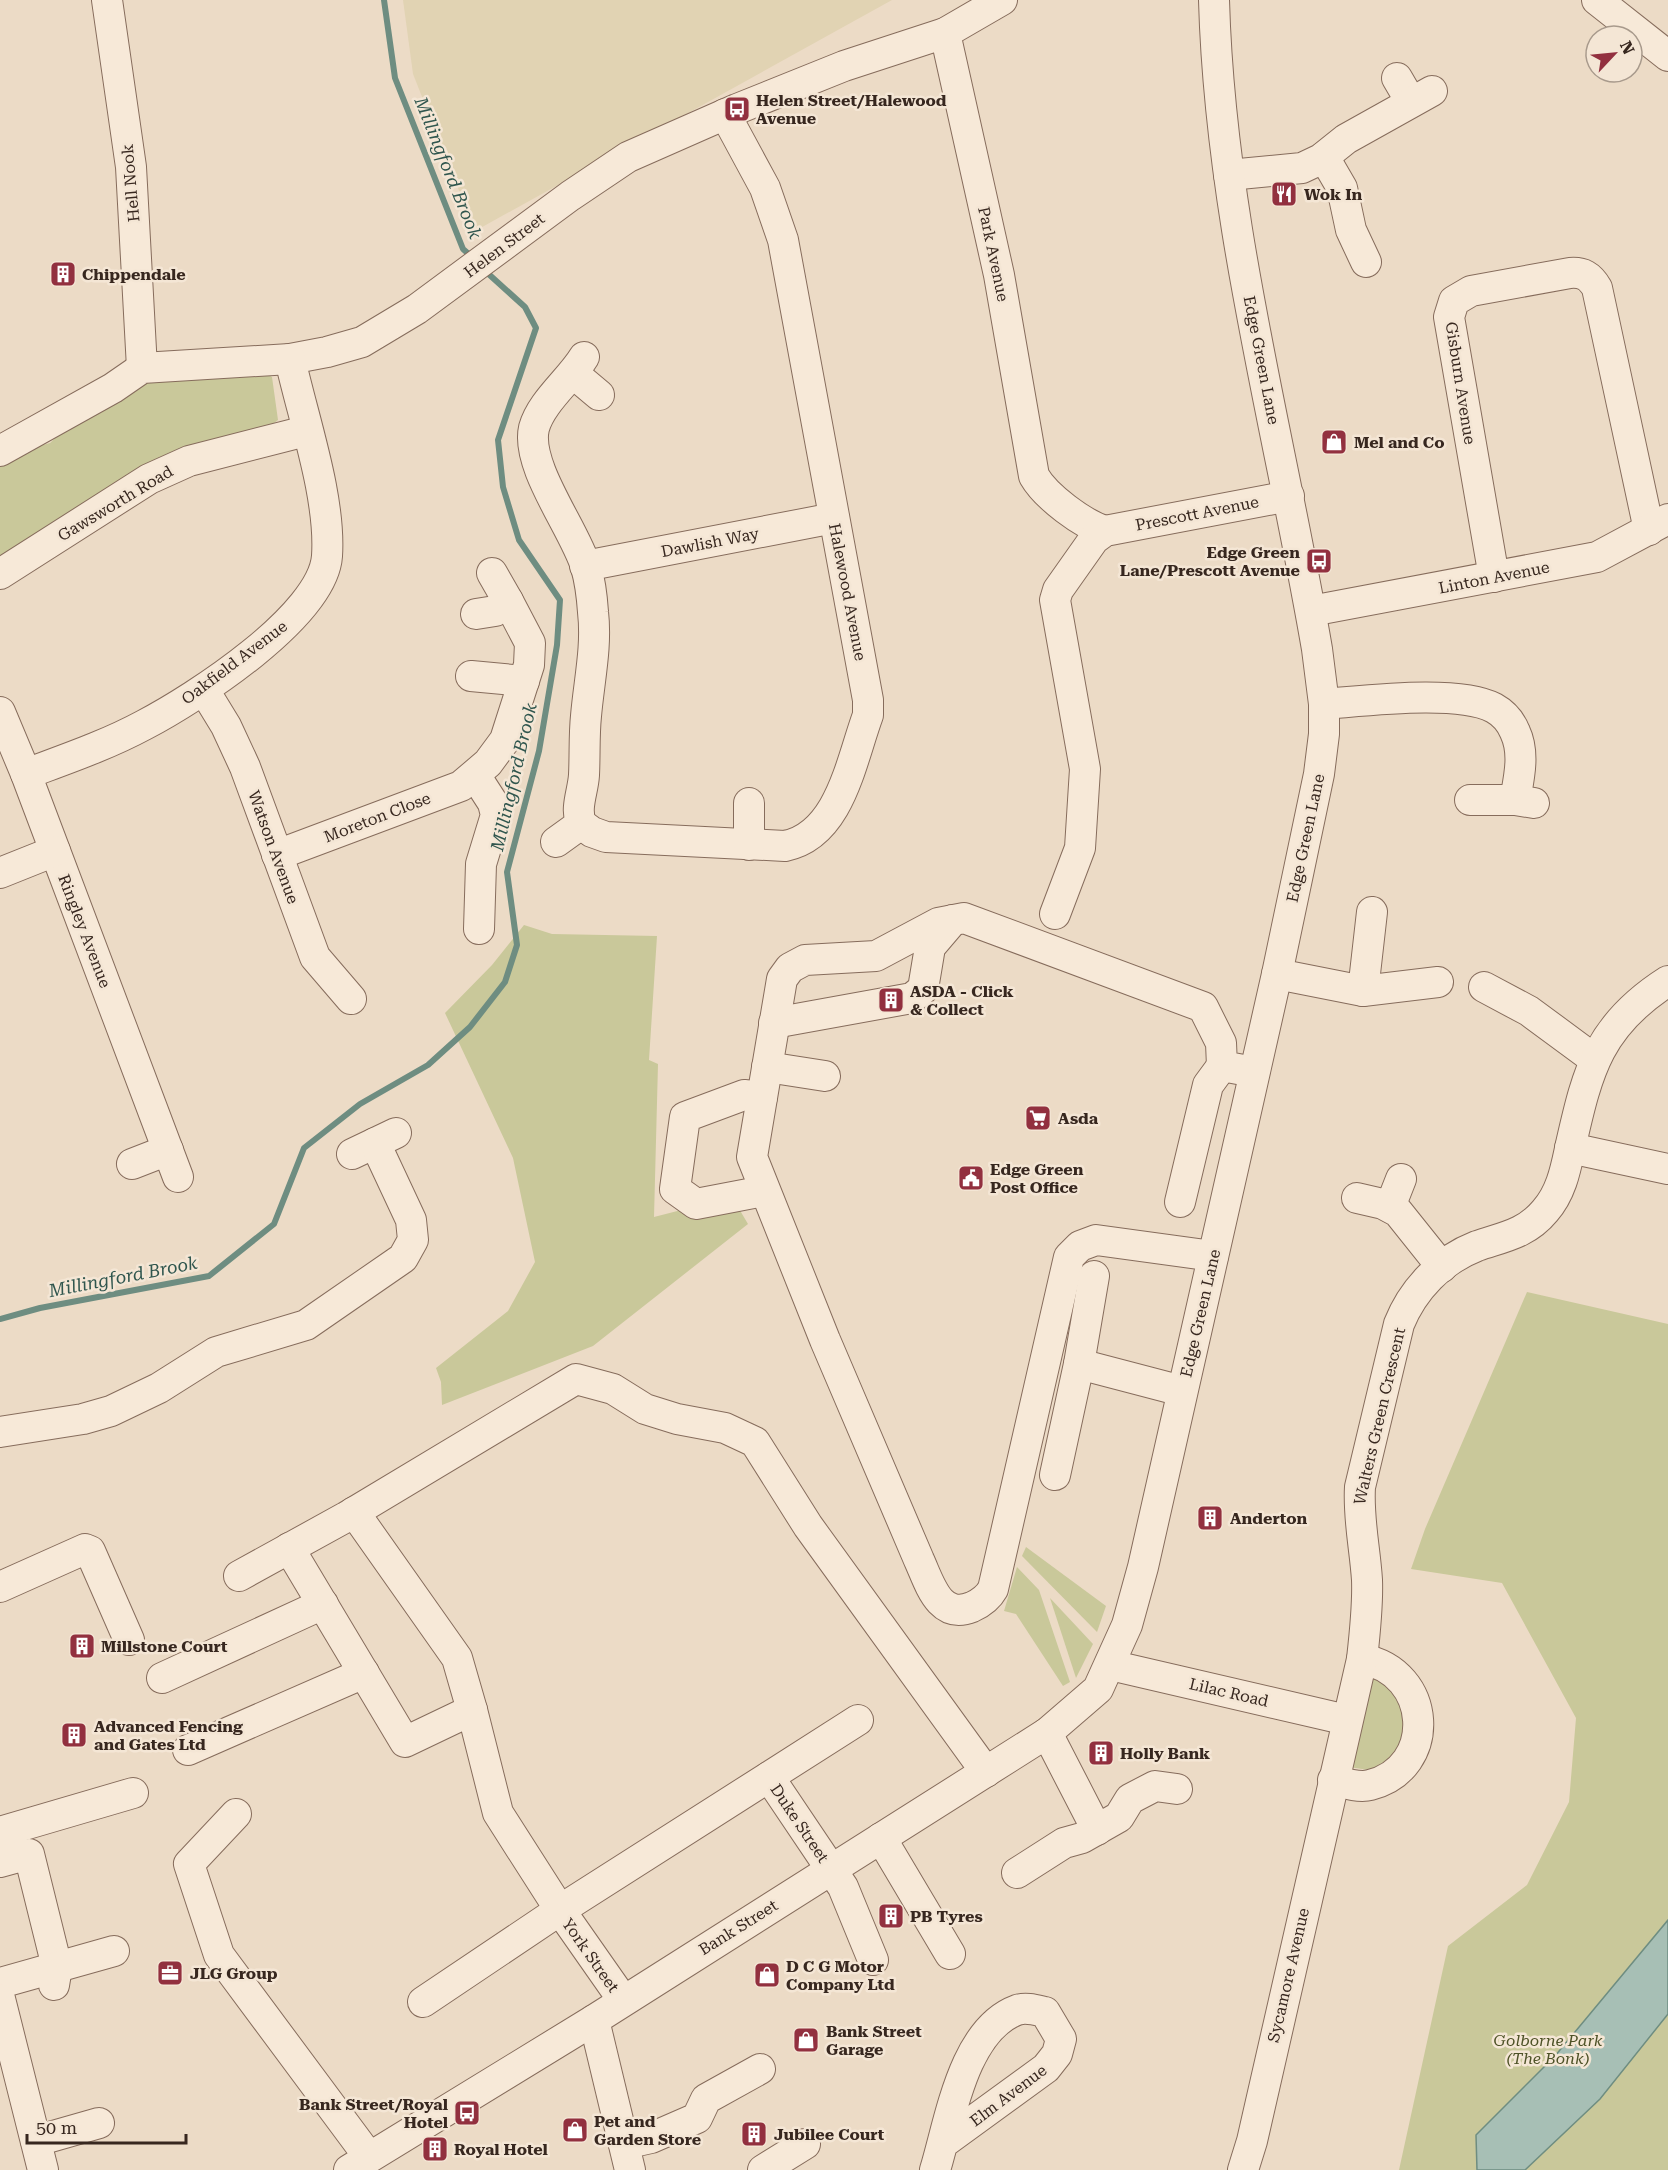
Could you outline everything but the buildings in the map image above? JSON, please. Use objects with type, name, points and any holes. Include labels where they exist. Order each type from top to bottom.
[{"type":"street","name":"Hell Nook","points":[[106,0],[131,167],[142,368]]},
{"type":"street","name":"Helen Street","points":[[142,368],[290,359],[362,342],[417,309],[570,195],[628,157],[725,114],[844,66],[945,33],[1002,0]]},
{"type":"street","name":"Edge Green Lane","points":[[1110,1665],[1127,1624],[1143,1567],[1277,974],[1319,774],[1324,734],[1324,704],[1311,611],[1243,264],[1229,175],[1220,103],[1214,0]]},
{"type":"street","points":[[1597,0],[1668,56]]},
{"type":"street","name":"Park Avenue","points":[[945,33],[999,275],[1034,476],[1040,486],[1091,526],[1105,531]]},
{"type":"street","points":[[1229,175],[1302,168],[1324,157],[1413,90]]},
{"type":"street","name":"Halewood Avenue","points":[[581,824],[592,832],[606,837],[749,845],[798,844],[821,827],[835,806],[867,715],[868,700],[783,240],[765,188],[725,114]]},
{"type":"street","points":[[1324,157],[1342,188],[1351,230],[1366,262]]},
{"type":"street","name":"Gisburn Avenue","points":[[1494,577],[1449,317],[1454,301],[1470,291],[1580,272],[1593,280],[1597,288],[1658,524]]},
{"type":"street","name":"Oakfield Avenue","points":[[26,774],[134,730],[204,690],[296,614],[310,599],[322,579],[327,558],[327,532],[290,359]]},
{"type":"street","points":[[556,842],[581,824],[577,814],[584,776],[586,717],[594,647],[593,613],[585,566],[545,481],[536,452],[534,428],[546,406],[579,366],[599,395]]},
{"type":"street","points":[[0,451],[113,388],[142,368]]},
{"type":"street","name":"Gawsworth Road","points":[[0,574],[149,479],[189,461],[306,431]]},
{"type":"street","name":"Prescott Avenue","points":[[1105,531],[1289,496]]},
{"type":"street","name":"Dawlish Way","points":[[585,566],[834,518]]},
{"type":"street","name":"Linton Avenue","points":[[1311,611],[1597,557],[1658,524]]},
{"type":"street","points":[[1055,914],[1080,848],[1084,769],[1055,600],[1058,590],[1094,539],[1105,531]]},
{"type":"street","points":[[479,929],[468,860],[496,815],[482,769],[505,740],[529,665],[530,643],[492,573]]},
{"type":"street","points":[[476,615],[495,611],[508,601]]},
{"type":"street","points":[[471,676],[524,681]]},
{"type":"street","name":"Watson Avenue","points":[[204,690],[226,726],[245,767],[315,957],[351,999]]},
{"type":"street","points":[[1324,704],[1383,699],[1437,699],[1465,700],[1495,708],[1515,731],[1520,748],[1525,802],[1470,800]]},
{"type":"street","name":"Ringley Avenue","points":[[0,712],[26,774],[173,1163],[132,1164]]},
{"type":"street","name":"Moreton Close","points":[[277,855],[461,786],[482,769]]},
{"type":"street","points":[[749,803],[749,845]]},
{"type":"street","points":[[0,873],[55,851]]},
{"type":"street","points":[[1363,992],[1372,912]]},
{"type":"street","points":[[1180,1202],[1208,1085],[1222,1066],[1221,1043],[1203,1007],[964,918],[938,923],[876,956],[805,960],[797,964],[782,979],[752,1157],[764,1191],[935,1595],[946,1608],[958,1610],[977,1605],[989,1597],[996,1579],[1069,1257],[1080,1246],[1096,1240],[1213,1256]]},
{"type":"street","points":[[774,1023],[912,998],[919,994],[923,989],[930,947],[953,920]]},
{"type":"street","points":[[1277,974],[1363,992],[1438,982]]},
{"type":"street","name":"Walters Green Crescent","points":[[1362,1659],[1367,1619],[1367,1579],[1358,1512],[1360,1487],[1399,1324],[1406,1306],[1420,1287],[1442,1267],[1478,1246],[1519,1233],[1545,1211],[1562,1184],[1586,1081],[1594,1059],[1609,1033],[1628,1012],[1668,981]]},
{"type":"street","points":[[1484,987],[1529,1011],[1594,1059]]},
{"type":"street","points":[[1222,1066],[1254,1072]]},
{"type":"street","points":[[767,1067],[825,1076]]},
{"type":"street","points":[[762,1097],[744,1095],[685,1117],[675,1189],[696,1204],[764,1191]]},
{"type":"street","points":[[0,1432],[54,1425],[111,1411],[151,1392],[216,1352],[306,1325],[394,1267],[409,1250],[413,1230],[411,1220],[375,1143]]},
{"type":"street","points":[[1570,1148],[1668,1169]]},
{"type":"street","points":[[1390,1207],[1401,1179]]},
{"type":"street","points":[[1357,1198],[1390,1207],[1398,1212],[1442,1267]]},
{"type":"street","points":[[1055,1475],[1079,1364],[1094,1276]]},
{"type":"street","points":[[1079,1364],[1182,1391]]},
{"type":"street","points":[[238,1576],[354,1512],[576,1379],[613,1389],[645,1409],[677,1419],[725,1428],[755,1442],[808,1526],[986,1772]]},
{"type":"street","name":"York Street","points":[[354,1512],[458,1658],[498,1813],[560,1910],[623,2000]]},
{"type":"street","points":[[289,1548],[405,1742],[472,1710]]},
{"type":"street","points":[[0,1587],[85,1549],[90,1551],[129,1640]]},
{"type":"street","points":[[162,1678],[322,1604]]},
{"type":"street","points":[[1333,1780],[1369,1785],[1385,1779],[1407,1758],[1418,1736],[1417,1707],[1410,1690],[1388,1666],[1362,1659]]},
{"type":"street","name":"Sycamore Avenue","points":[[1242,2170],[1252,2141],[1362,1659]]},
{"type":"street","name":"Lilac Road","points":[[1110,1665],[1347,1720]]},
{"type":"street","name":"Bank Street","points":[[359,2163],[594,2020],[830,1868],[1047,1733],[1098,1689],[1110,1665]]},
{"type":"street","points":[[188,1750],[364,1673]]},
{"type":"street","points":[[423,2002],[560,1910],[858,1720]]},
{"type":"street","points":[[1047,1733],[1097,1830]]},
{"type":"street","name":"Duke Street","points":[[769,1777],[843,1887],[873,1960]]},
{"type":"street","points":[[1017,1873],[1064,1843],[1082,1838],[1119,1817],[1131,1799],[1155,1786],[1177,1788]]},
{"type":"street","points":[[0,1832],[132,1793]]},
{"type":"street","points":[[236,1814],[189,1864],[219,1955],[305,2067],[359,2163]]},
{"type":"street","points":[[881,1838],[950,1954]]},
{"type":"street","points":[[0,1862],[29,1854],[56,1976]]},
{"type":"street","points":[[0,1983],[56,1976],[114,1951]]},
{"type":"street","points":[[0,2000],[43,2170]]},
{"type":"street","name":"Elm Avenue","points":[[1030,2009],[1045,2012],[1061,2039],[1057,2054],[1046,2068],[939,2157],[968,2060],[977,2044],[1017,2010],[1030,2009]]},
{"type":"street","points":[[594,2020],[627,2157],[651,2138],[697,2118],[706,2099],[760,2069]]},
{"type":"street","points":[[36,2141],[99,2123]]},
{"type":"street","points":[[763,2170],[805,2144]]},
{"type":"shaded area","points":[[403,0],[892,0],[475,231],[413,74]]},
{"type":"shaded area","points":[[1668,1920],[1668,2014],[1600,2099],[1525,2170],[1477,2170],[1476,2135],[1555,2056]]},
{"type":"green space","points":[[264,372],[272,377],[278,420],[269,427],[0,562],[0,457],[50,443],[78,416],[101,413],[116,393],[147,375]]},
{"type":"green space","points":[[524,925],[552,934],[657,936],[649,1060],[658,1064],[654,1217],[732,1197],[748,1224],[593,1346],[442,1405],[441,1382],[436,1368],[508,1311],[535,1262],[513,1158],[445,1013],[492,965]]},
{"type":"green space","name":"Golborne Park (The Bonk)","points":[[1527,1292],[1668,1324],[1668,2170],[1399,2170],[1448,1946],[1527,1885],[1569,1802],[1576,1718],[1502,1583],[1411,1569],[1425,1529]]},
{"type":"green space","points":[[1026,1547],[1106,1606],[1097,1632],[1022,1556]]},
{"type":"green space","points":[[1017,1567],[1039,1590],[1070,1682],[1063,1686],[1016,1614],[1004,1611]]},
{"type":"green space","points":[[1050,1598],[1093,1644],[1076,1678]]},
{"type":"green space","points":[[1368,1677],[1394,1683],[1405,1721],[1405,1732],[1397,1752],[1375,1771],[1349,1767]]},
{"type":"waterway","name":"Millingford Brook","points":[[384,0],[395,78],[463,249],[472,257]]},
{"type":"waterway","name":"Millingford Brook","points":[[0,1319],[40,1308],[209,1276],[274,1224],[304,1148],[360,1104],[428,1065],[470,1027],[505,982],[517,945],[507,872],[539,751],[557,645],[560,600],[519,540],[503,487],[498,440],[536,328],[525,307],[483,269]]},
{"type":"place","name":"Helen Street/Halewood Avenue","points":[[737,109]]},
{"type":"place","name":"Wok In","points":[[1284,194]]},
{"type":"place","name":"Chippendale","points":[[63,274]]},
{"type":"place","name":"Mel and Co","points":[[1334,442]]},
{"type":"place","name":"Edge Green Lane/Prescott Avenue","points":[[1319,561]]},
{"type":"place","name":"ASDA - Click & Collect","points":[[891,1000]]},
{"type":"place","name":"Asda","points":[[1038,1118]]},
{"type":"place","name":"Edge Green Post Office","points":[[971,1178]]},
{"type":"place","name":"Anderton","points":[[1210,1518]]},
{"type":"place","name":"Millstone Court","points":[[82,1646]]},
{"type":"place","name":"Advanced Fencing and Gates Ltd","points":[[74,1735]]},
{"type":"place","name":"Holly Bank","points":[[1101,1753]]},
{"type":"place","name":"PB Tyres","points":[[891,1916]]},
{"type":"place","name":"JLG Group","points":[[170,1973]]},
{"type":"place","name":"D C G Motor Company Ltd","points":[[767,1975]]},
{"type":"place","name":"Bank Street Garage","points":[[806,2040]]},
{"type":"place","name":"Bank Street/Royal Hotel","points":[[467,2113]]},
{"type":"place","name":"Pet and Garden Store","points":[[575,2130]]},
{"type":"place","name":"Jubilee Court","points":[[754,2134]]},
{"type":"place","name":"Royal Hotel","points":[[435,2149]]}]
